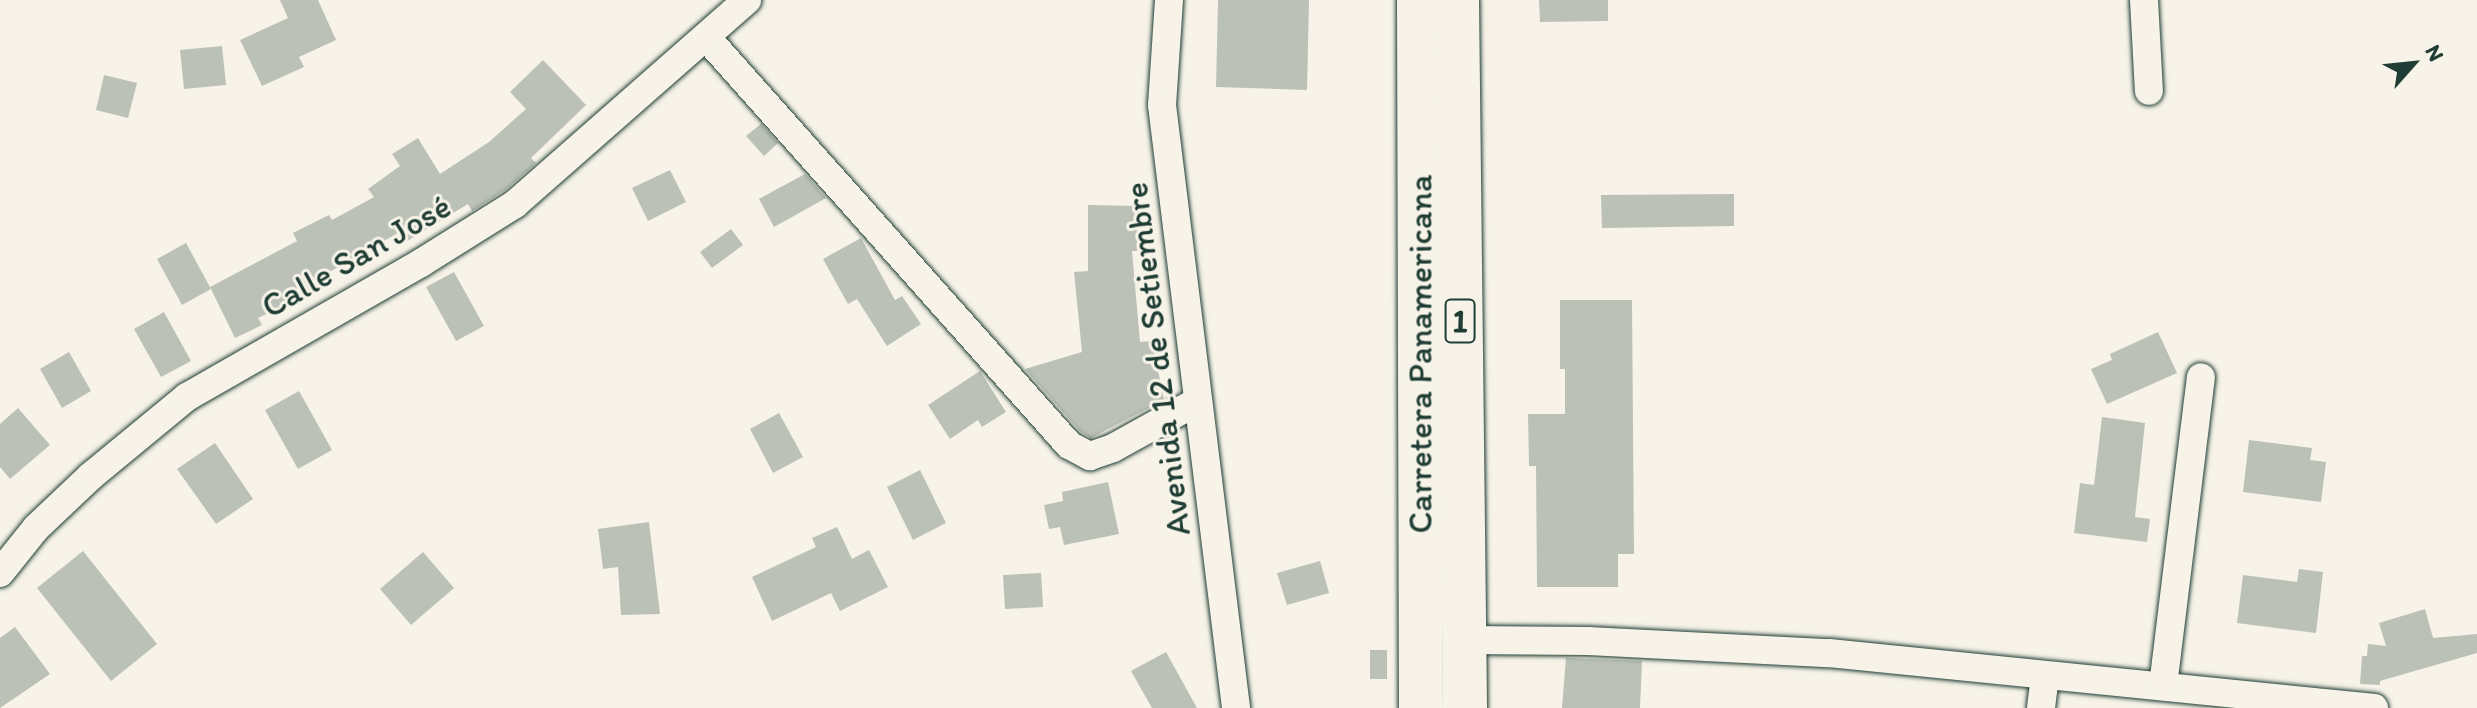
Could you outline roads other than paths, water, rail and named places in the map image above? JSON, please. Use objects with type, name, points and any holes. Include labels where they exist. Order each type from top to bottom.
[{"type":"highway","name":"Carretera Panamericana","points":[[1419,0],[1421,697]]},
{"type":"highway","name":"Carretera Panamericana","points":[[1457,0],[1465,708]]},
{"type":"highway","points":[[1421,697],[1440,651],[1451,643],[1464,640]]},
{"type":"street","name":"Calle San José","points":[[0,573],[36,528],[91,476],[187,397],[421,263],[515,204],[747,0]]},
{"type":"street","name":"Avenida 12 de Setiembre","points":[[1169,0],[1162,105],[1236,708]]},
{"type":"street","points":[[2144,0],[2149,91]]},
{"type":"street","points":[[706,37],[1069,445],[1090,456],[1113,448],[1198,401]]},
{"type":"street","points":[[2163,686],[2201,377]]},
{"type":"street","points":[[1464,640],[1588,641],[1829,653],[2163,686],[2223,700],[2374,708]]},
{"type":"street","points":[[2041,708],[2045,676]]}]
